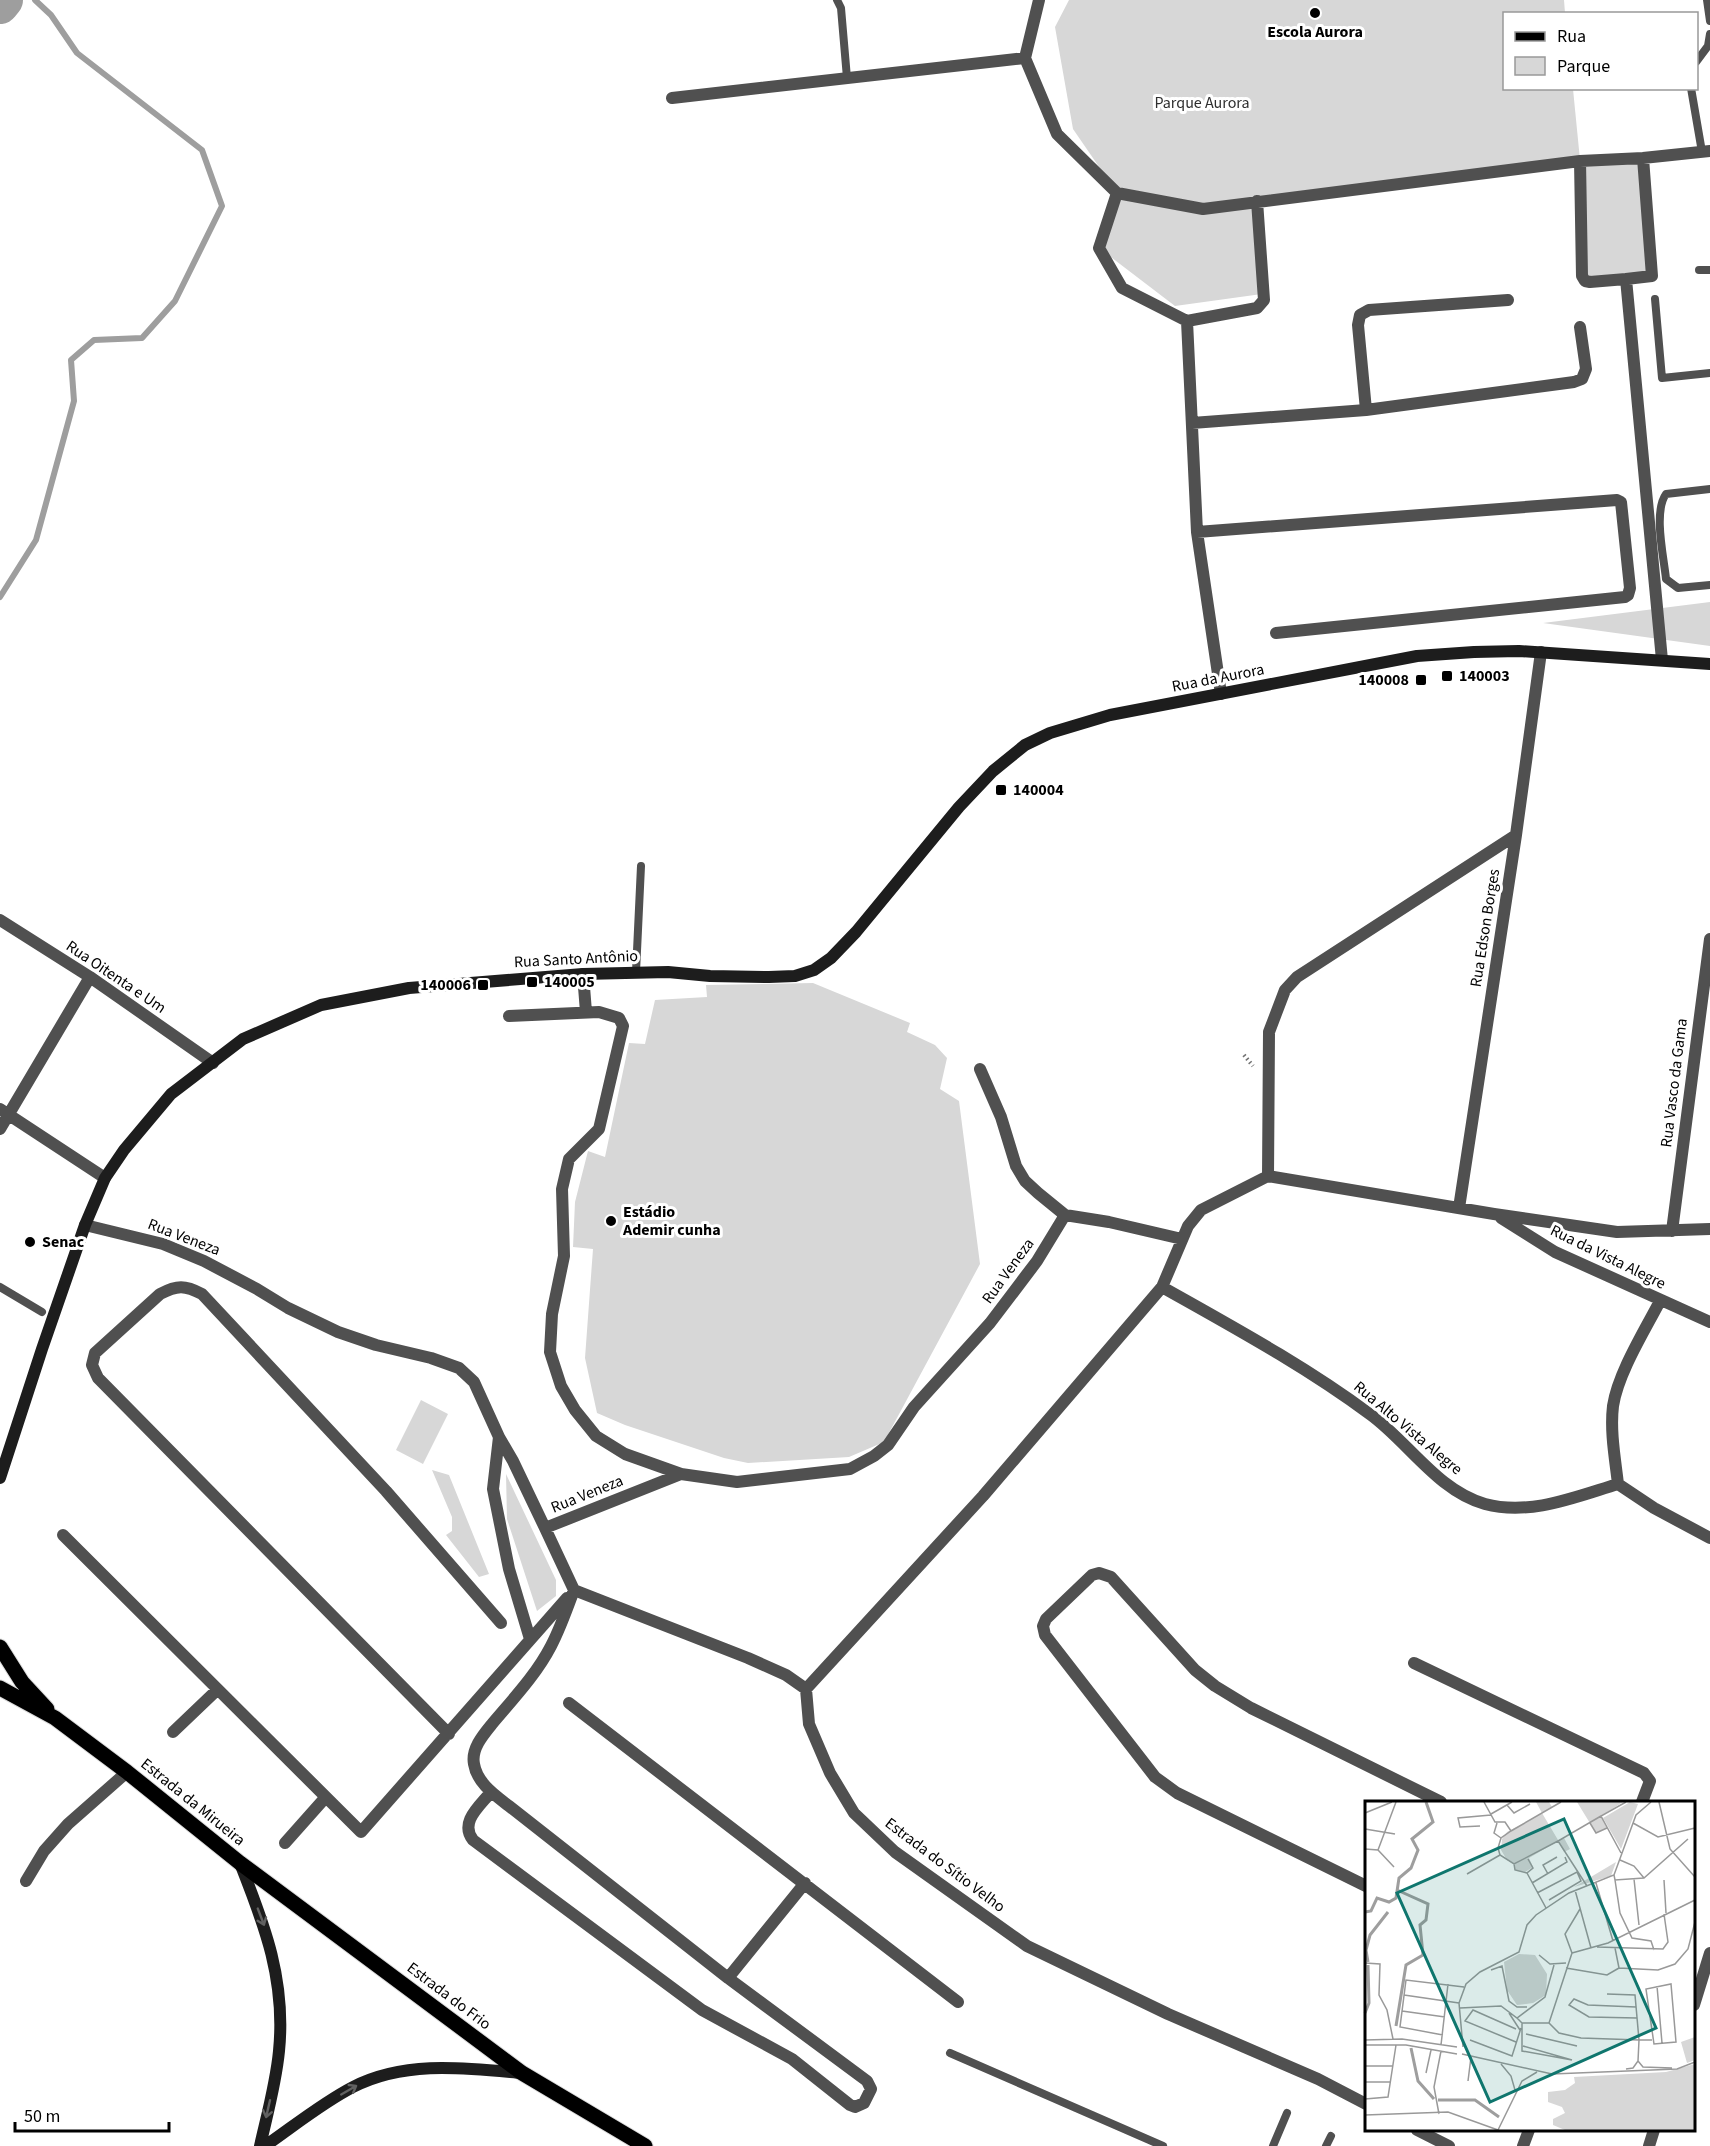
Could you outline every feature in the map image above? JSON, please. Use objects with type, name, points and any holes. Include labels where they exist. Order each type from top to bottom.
[{"type":"main road","name":"Rua da Aurora","points":[[831,958],[856,932],[958,807],[993,771],[1025,745],[1050,733],[1110,715],[1417,656],[1474,652],[1541,652],[1710,664]]},
{"type":"main road","name":"Rua Santo Antônio","points":[[213,1063],[243,1039],[321,1005],[409,988],[636,972],[710,976],[795,976],[814,970],[831,958]]},
{"type":"main road","points":[[0,1478],[47,1315],[105,1178],[124,1150],[171,1094],[213,1063]]},
{"type":"main road","points":[[0,1647],[22,1682],[55,1718]]},
{"type":"main road","name":"Estrada da Mirueira","points":[[0,1689],[55,1718],[127,1772],[240,1863],[265,1928],[276,1970],[280,2006],[279,2050],[260,2146]]},
{"type":"main road","name":"Estrada do Frio","points":[[240,1863],[522,2073],[645,2146]]},
{"type":"main road","points":[[265,2146],[354,2086],[387,2075],[419,2069],[450,2067],[522,2073]]},
{"type":"street","points":[[1039,0],[1025,58],[1057,134],[1117,193],[1203,209],[1580,160],[1643,158],[1706,151]]},
{"type":"street","points":[[672,98],[1025,58]]},
{"type":"street","points":[[1580,160],[1582,276],[1585,281],[1590,282],[1652,276],[1643,158]]},
{"type":"street","points":[[1117,193],[1099,248],[1122,288],[1187,321],[1257,308],[1264,300],[1257,201]]},
{"type":"street","points":[[1626,279],[1662,660]]},
{"type":"street","points":[[1366,410],[1358,325],[1360,315],[1369,310],[1508,300]]},
{"type":"street","points":[[1187,321],[1197,532],[1221,694]]},
{"type":"street","points":[[1192,423],[1366,410],[1574,382],[1582,379],[1586,369],[1580,327]]},
{"type":"street","points":[[1197,532],[1617,500],[1621,502],[1630,588],[1625,597],[1276,633]]},
{"type":"street","name":"Rua Edson Borges","points":[[1459,1208],[1516,835],[1541,652]]},
{"type":"street","points":[[1268,1176],[1269,1032],[1285,990],[1297,977],[1516,835]]},
{"type":"street","name":"Rua Oitenta e Um","points":[[0,920],[90,977],[213,1063]]},
{"type":"street","name":"Rua Vasco da Gama","points":[[1672,1231],[1710,939]]},
{"type":"street","points":[[583,974],[586,1012]]},
{"type":"street","points":[[0,1129],[4,1112],[90,977]]},
{"type":"street","points":[[509,1016],[586,1012],[608,1014],[619,1018],[623,1026],[599,1129],[569,1159],[562,1189],[564,1256],[552,1314],[550,1352],[561,1386],[575,1410],[596,1436],[625,1454],[681,1474]]},
{"type":"street","points":[[980,1069],[1001,1117],[1016,1166],[1025,1181],[1065,1215],[1109,1222],[1182,1239]]},
{"type":"street","points":[[4,1112],[105,1178]]},
{"type":"street","points":[[545,1528],[574,1590],[748,1658],[786,1676],[806,1689],[982,1496],[1162,1287],[1188,1226],[1201,1210],[1268,1176],[1617,1232],[1710,1229]]},
{"type":"street","name":"Rua da Vista Alegre","points":[[1494,1214],[1555,1252],[1710,1322]]},
{"type":"street","name":"Rua Veneza","points":[[85,1225],[163,1244],[204,1261],[288,1308],[338,1332],[459,1368],[474,1382],[545,1528],[681,1474],[737,1482],[849,1469],[874,1456],[888,1445],[914,1407],[990,1323],[1037,1262],[1065,1215]]},
{"type":"street","points":[[448,1734],[98,1378],[92,1365],[95,1353],[160,1294],[171,1288],[188,1287],[202,1294],[386,1491],[501,1623]]},
{"type":"street","name":"Rua Alto Vista Alegre","points":[[1162,1287],[1320,1378],[1374,1416],[1452,1487],[1483,1503],[1511,1509],[1544,1506],[1618,1484]]},
{"type":"street","points":[[1660,1300],[1620,1381],[1614,1404],[1612,1426],[1618,1484],[1654,1508],[1710,1538]]},
{"type":"street","points":[[499,1437],[493,1490],[509,1569],[530,1640]]},
{"type":"street","points":[[63,1535],[361,1832],[574,1590]]},
{"type":"street","points":[[1365,1886],[1177,1793],[1155,1777],[1045,1635],[1043,1626],[1046,1618],[1092,1575],[1099,1573],[1111,1577],[1195,1670],[1215,1686],[1251,1708],[1437,1801]]},
{"type":"street","points":[[491,1791],[467,1825],[468,1833],[473,1840],[702,2010],[792,2059],[850,2105],[860,2106],[864,2103],[871,2089],[867,2081],[728,1978],[491,1791],[478,1776],[474,1764],[474,1750],[541,1663],[551,1646],[574,1590]]},
{"type":"street","points":[[1414,1663],[1644,1773],[1650,1781],[1643,1801]]},
{"type":"street","name":"Estrada do Sítio Velho","points":[[806,1689],[809,1724],[830,1773],[854,1813],[895,1852],[1027,1946],[1168,2014],[1318,2079],[1365,2103]]},
{"type":"street","points":[[173,1732],[217,1690]]},
{"type":"street","points":[[569,1703],[958,2002]]},
{"type":"street","points":[[26,1881],[44,1851],[68,1824],[127,1772]]},
{"type":"street","points":[[285,1843],[325,1798]]},
{"type":"street","points":[[728,1978],[806,1883]]},
{"type":"street","points":[[1695,2003],[1710,1953]]},
{"type":"street","points":[[1419,2131],[1449,2146]]},
{"type":"street","points":[[1523,2146],[1529,2131]]},
{"type":"street","points":[[1649,2146],[1654,2131]]},
{"type":"lane","points":[[837,0],[841,8],[847,78]]},
{"type":"lane","points":[[1707,0],[1710,21]]},
{"type":"lane","points":[[1698,60],[1709,46],[1710,34]]},
{"type":"lane","points":[[1691,90],[1706,151]]},
{"type":"lane","points":[[1699,270],[1710,270]]},
{"type":"lane","points":[[1655,299],[1662,378],[1710,373]]},
{"type":"lane","points":[[1710,489],[1666,494],[1662,500],[1660,520],[1666,579],[1678,588],[1710,585]]},
{"type":"lane","points":[[636,972],[640,866]]},
{"type":"lane","points":[[0,1287],[47,1315]]},
{"type":"lane","points":[[950,2053],[1163,2146]]},
{"type":"lane","points":[[1273,2146],[1287,2114]]},
{"type":"lane","points":[[1326,2146],[1331,2136]]},
{"type":"green space","name":"Parque Aurora","points":[[1069,0],[1564,0],[1565,12],[1503,12],[1503,90],[1573,90],[1580,160],[1643,158],[1652,276],[1585,281],[1580,161],[1258,201],[1269,293],[1175,306],[1099,248],[1117,193],[1073,129],[1055,27]]},
{"type":"green space","points":[[1710,602],[1710,646],[1543,623]]},
{"type":"green space","points":[[813,983],[910,1023],[907,1032],[935,1045],[947,1058],[940,1089],[959,1101],[980,1264],[884,1442],[849,1457],[748,1463],[724,1458],[625,1425],[597,1413],[585,1358],[593,1249],[573,1247],[575,1202],[588,1151],[605,1157],[629,1043],[645,1044],[655,1000],[707,997],[706,985]]},
{"type":"green space","points":[[421,1400],[448,1414],[423,1464],[396,1450]]},
{"type":"green space","points":[[432,1470],[449,1475],[489,1574],[479,1577],[446,1535],[452,1531],[452,1517]]},
{"type":"green space","points":[[506,1474],[556,1580],[556,1596],[537,1611],[507,1519]]},
{"type":"waterway","points":[[0,5],[4,0]]},
{"type":"waterway","points":[[0,597],[36,540],[74,401],[71,360],[94,340],[142,338],[175,301],[222,206],[202,150],[77,53],[51,15],[35,0]]},
{"type":"place","name":"Escola Aurora","points":[[1315,13]]},
{"type":"place","name":"140003","points":[[1447,676]]},
{"type":"place","name":"140008","points":[[1421,680]]},
{"type":"place","name":"140004","points":[[1001,790]]},
{"type":"place","name":"140005","points":[[532,982]]},
{"type":"place","name":"140006","points":[[483,985]]},
{"type":"place","name":"Estádio Ademir cunha","points":[[611,1221]]},
{"type":"place","name":"Senac","points":[[30,1242]]}]
